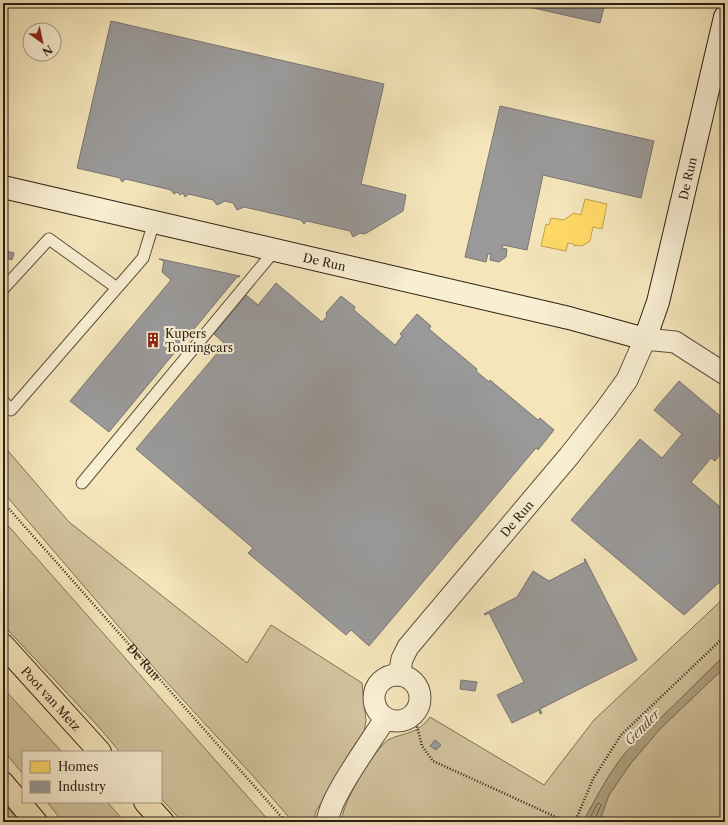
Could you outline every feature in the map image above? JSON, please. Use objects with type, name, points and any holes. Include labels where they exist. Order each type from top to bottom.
[{"type":"highway","name":"Poot van Metz","points":[[3,645],[99,751]]},
{"type":"highway","points":[[3,783],[36,822]]},
{"type":"highway","points":[[146,803],[163,822]]},
{"type":"street","name":"De Run","points":[[399,675],[402,660],[408,647],[569,456],[606,409],[626,380],[645,339],[658,302],[725,17]]},
{"type":"street","name":"De Run","points":[[3,187],[569,318],[645,339],[675,342],[725,374]]},
{"type":"street","points":[[399,675],[411,679],[419,690],[420,703],[414,715],[405,720],[395,722],[385,719],[378,712],[374,702],[374,691],[380,682],[389,676],[399,675]]},
{"type":"street","points":[[327,822],[331,806],[357,761],[385,719]]},
{"type":"lane","points":[[3,401],[11,410],[143,258],[154,222]]},
{"type":"lane","points":[[3,289],[49,239],[117,288]]},
{"type":"lane","points":[[82,483],[275,250]]},
{"type":"path","name":"De Run","points":[[3,502],[286,822]]},
{"type":"path","points":[[575,822],[593,779],[621,735],[725,636]]},
{"type":"path","points":[[414,715],[422,746],[433,762],[567,822]]},
{"type":"shaded area","points":[[3,445],[69,522],[247,663],[271,625],[362,683],[366,721],[363,737],[316,811],[313,822],[293,822],[162,677],[3,492]]},
{"type":"shaded area","points":[[3,520],[270,822],[182,822],[162,799],[162,751],[119,751],[97,725],[3,625]]},
{"type":"shaded area","points":[[725,597],[725,655],[626,752],[606,781],[584,822],[342,822],[344,809],[352,791],[376,752],[388,740],[417,729],[430,717],[544,785],[594,720]]},
{"type":"shaded area","points":[[725,667],[725,822],[599,822],[609,795],[631,763],[660,729]]},
{"type":"shaded area","points":[[3,688],[61,751],[22,751],[22,773],[3,750]]},
{"type":"shaded area","points":[[3,802],[19,822],[3,822]]},
{"type":"shaded area","points":[[48,803],[108,803],[125,822],[63,822]]},
{"type":"water","points":[[725,655],[725,667],[660,729],[631,763],[609,795],[599,822],[584,822],[606,781],[626,752]]},
{"type":"building: Homes","points":[[585,199],[607,204],[602,229],[593,227],[590,241],[582,246],[574,246],[574,244],[568,243],[566,251],[541,246],[546,224],[549,225],[551,218],[564,220],[574,213],[581,215]]},
{"type":"building: Industry","points":[[511,3],[605,3],[600,23]]},
{"type":"building: Industry","points":[[111,21],[384,84],[361,184],[406,195],[403,211],[365,234],[360,233],[353,237],[350,231],[307,221],[304,224],[301,220],[244,207],[237,210],[233,203],[225,201],[217,205],[213,200],[189,194],[185,197],[183,193],[180,195],[177,192],[174,194],[171,190],[126,179],[122,182],[120,178],[77,168]]},
{"type":"building: Industry","points":[[500,106],[654,141],[641,198],[543,175],[527,250],[503,245],[502,248],[507,249],[506,257],[499,262],[490,260],[491,254],[488,254],[486,262],[465,257]]},
{"type":"building: Industry","points":[[3,250],[14,253],[12,260],[3,257]]},
{"type":"building: Industry","name":"Kupers Touringcars","points":[[159,259],[240,276],[237,277],[109,432],[70,401],[171,280],[162,272],[164,261]]},
{"type":"building: Industry","points":[[276,283],[322,322],[327,316],[326,313],[341,296],[355,307],[354,310],[395,345],[402,336],[400,334],[417,314],[431,326],[429,329],[477,369],[476,371],[489,382],[490,380],[538,420],[540,418],[554,430],[538,450],[536,448],[369,646],[351,630],[346,635],[248,553],[253,548],[136,449],[225,344],[214,334],[246,295],[258,305]]},
{"type":"building: Industry","points":[[679,381],[725,420],[725,449],[715,461],[711,458],[691,482],[725,511],[725,577],[684,615],[571,520],[640,439],[662,458],[682,434],[654,410]]},
{"type":"building: Industry","points":[[584,559],[637,660],[540,709],[542,713],[540,714],[539,710],[512,723],[497,695],[524,682],[489,613],[484,614],[517,597],[533,571],[549,581],[585,562]]},
{"type":"building: Industry","points":[[461,680],[477,682],[475,691],[460,689]]},
{"type":"building: Industry","points":[[435,740],[441,745],[436,750],[430,746]]},
{"type":"place","name":"Kupers Touringcars","points":[[153,340]]},
{"type":"water label","name":"Gender","points":[[642,727]]}]
